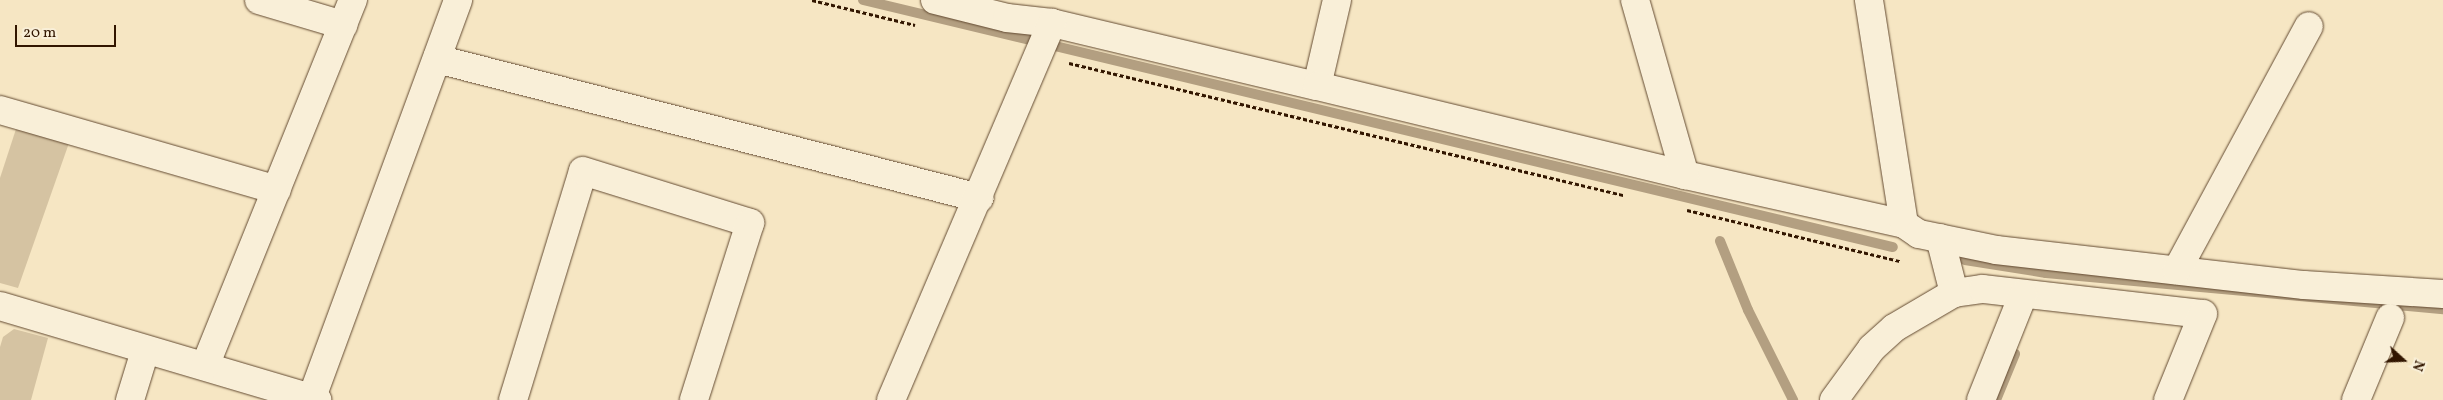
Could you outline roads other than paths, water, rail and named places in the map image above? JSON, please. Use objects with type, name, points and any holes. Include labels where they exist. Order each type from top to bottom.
[{"type":"street","points":[[259,0],[343,25]]},
{"type":"street","points":[[205,366],[353,0]]},
{"type":"street","points":[[0,306],[145,351],[205,366],[313,399],[458,0]]},
{"type":"street","points":[[935,0],[1007,18],[1045,41],[1317,86],[1685,176],[1904,224],[1919,234],[1996,250],[2304,286],[2443,294]]},
{"type":"street","points":[[1317,86],[1337,0]]},
{"type":"street","points":[[1635,0],[1685,176]]},
{"type":"street","points":[[1869,0],[1904,224]]},
{"type":"street","points":[[2177,270],[2309,26]]},
{"type":"street","points":[[891,400],[1045,41]]},
{"type":"street","points":[[437,59],[979,198]]},
{"type":"street","points":[[0,110],[277,190]]},
{"type":"street","points":[[513,400],[584,171],[750,222],[694,400]]},
{"type":"street","points":[[1940,238],[1950,283]]},
{"type":"street","points":[[1834,400],[1858,365],[1887,335],[1950,283],[2023,295],[2203,314],[2168,400]]},
{"type":"street","points":[[1981,400],[2023,295]]},
{"type":"street","points":[[2356,400],[2390,318]]},
{"type":"street","points":[[130,400],[145,351]]},
{"type":"waterway","points":[[863,0],[1893,247]]},
{"type":"waterway","points":[[1720,241],[1748,310],[1793,400]]},
{"type":"waterway","points":[[1965,260],[2046,273],[2443,309]]},
{"type":"waterway","points":[[1996,400],[2015,354]]}]
